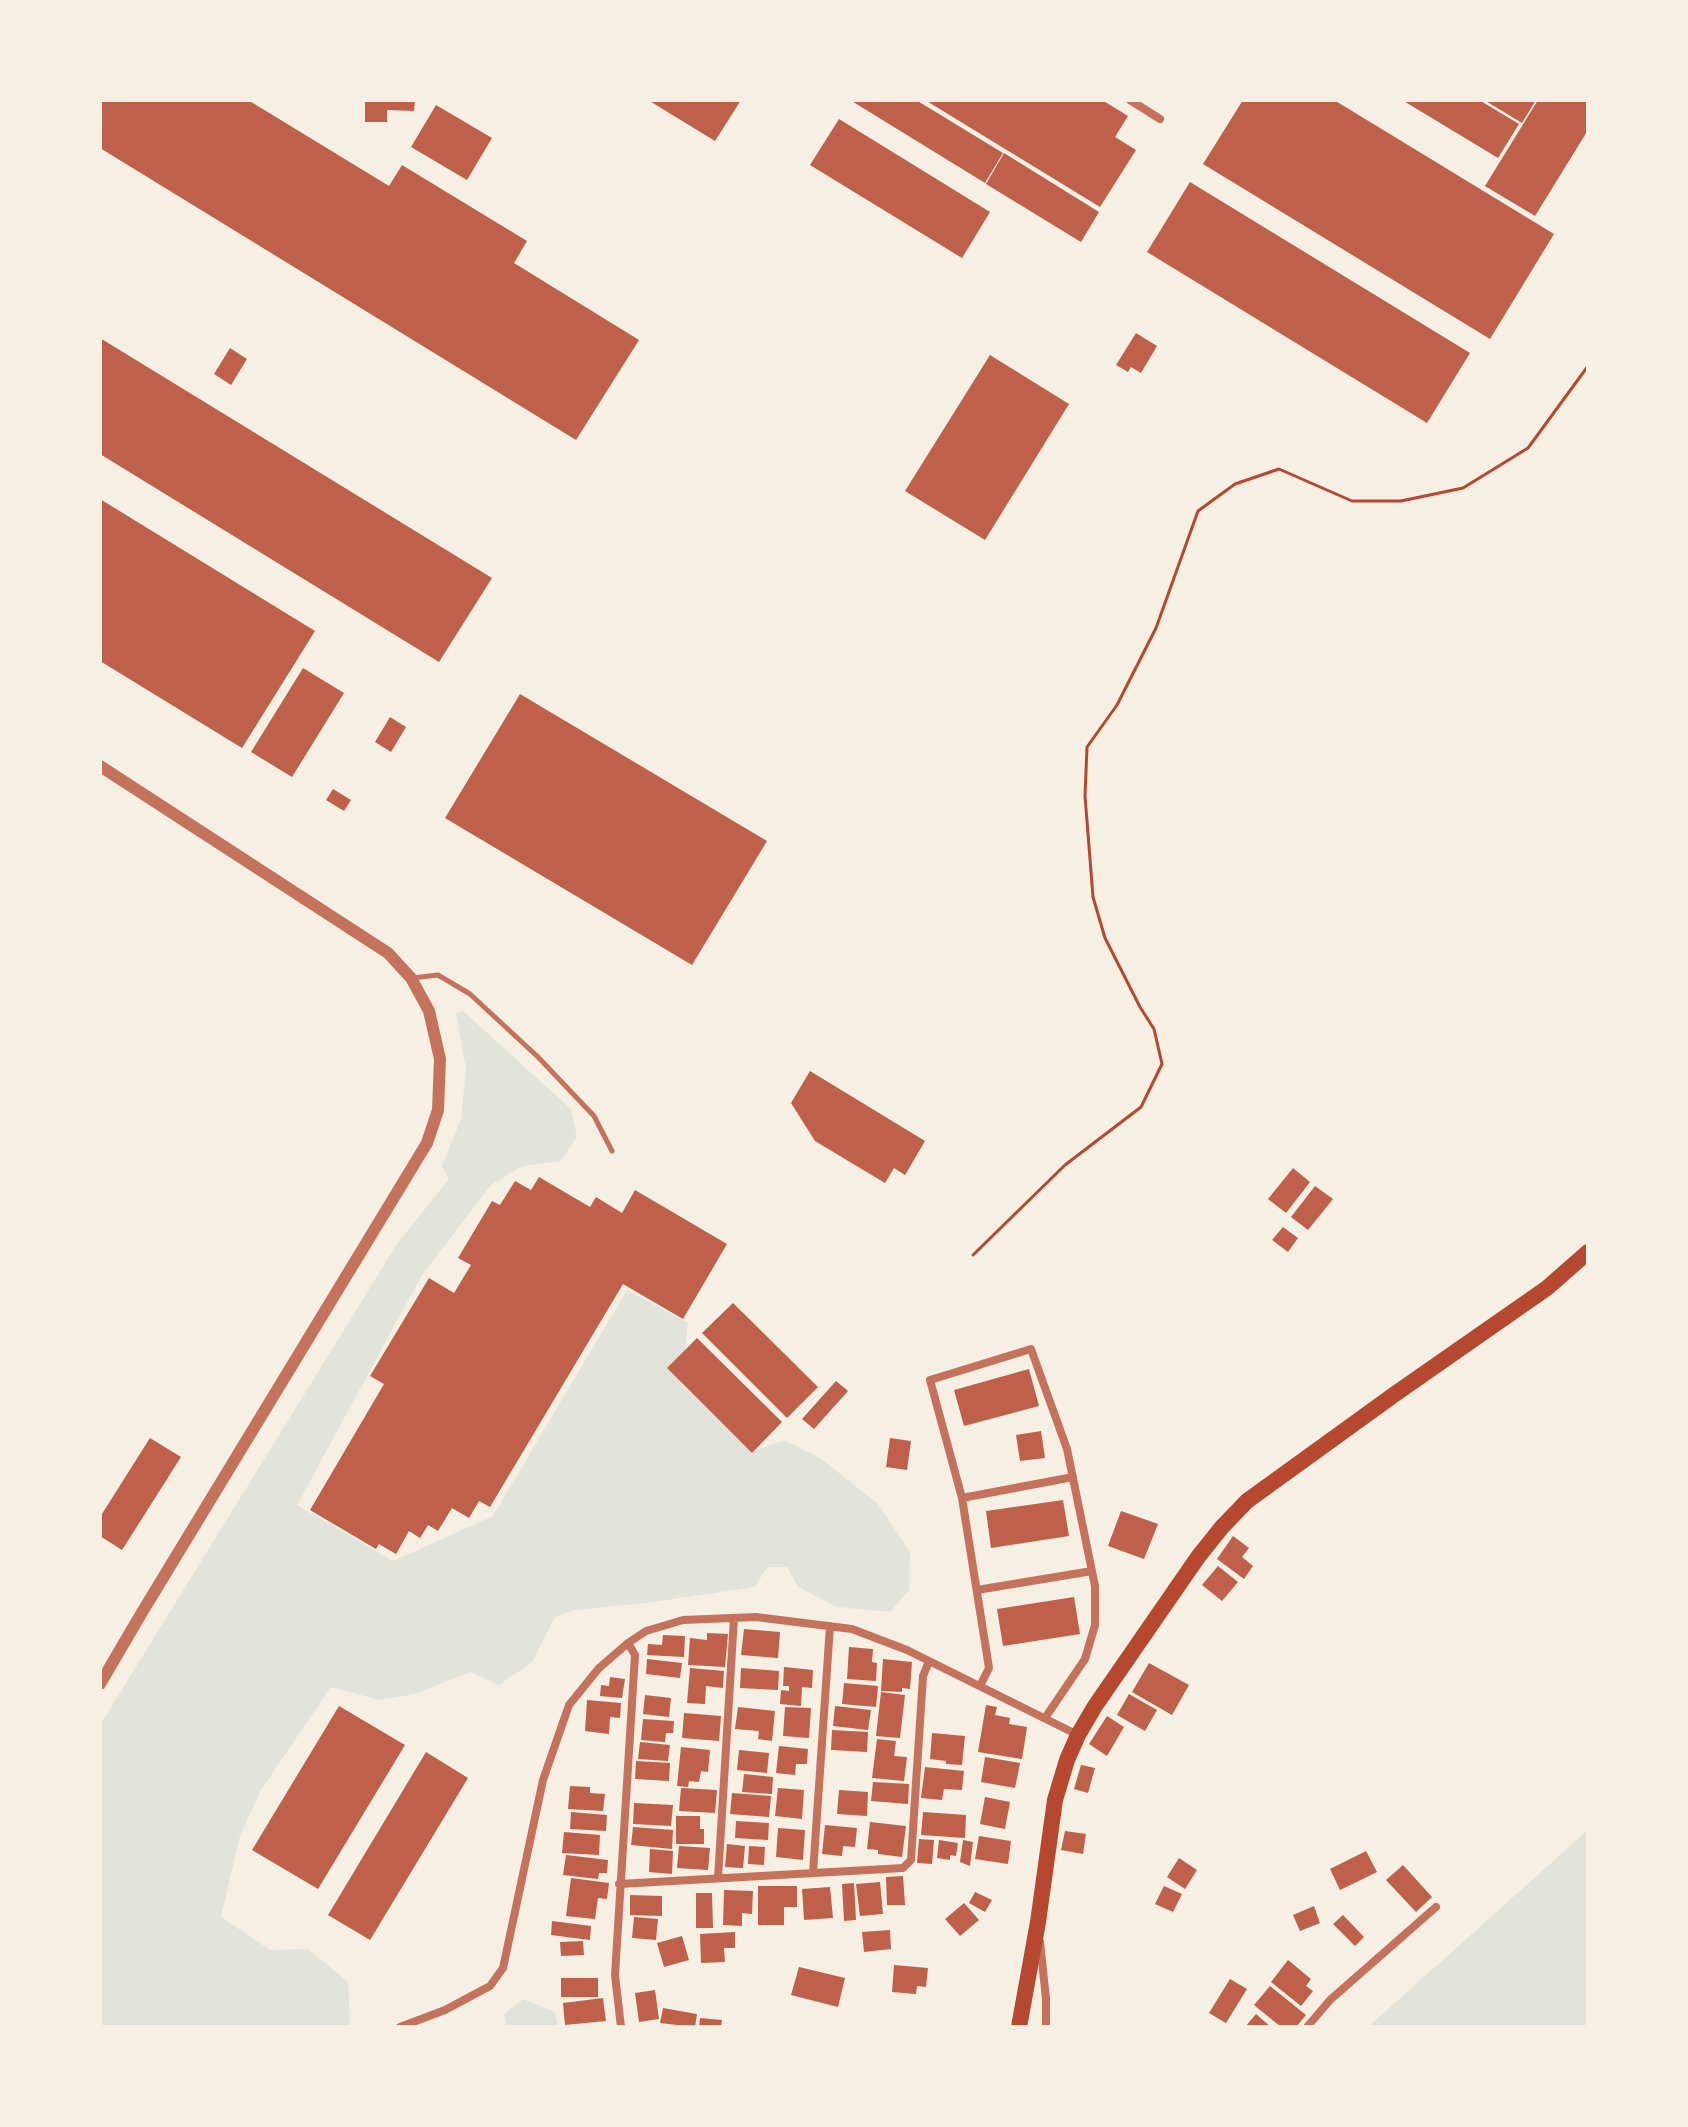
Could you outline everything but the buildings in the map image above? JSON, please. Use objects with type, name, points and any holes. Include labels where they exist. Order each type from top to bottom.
[{"type":"highway","points":[[1019,2027],[1055,1800],[1067,1760],[1095,1706],[1198,1557],[1247,1501],[1547,1288],[1588,1252]]},
{"type":"street","points":[[1130,100],[1160,119]]},
{"type":"street","points":[[100,766],[388,953],[411,978],[429,1011],[440,1059],[438,1110],[427,1143],[100,1684]]},
{"type":"street","points":[[980,1686],[989,1668],[962,1498],[930,1380],[1031,1349],[1067,1449],[1095,1586],[1095,1625],[1085,1659],[1045,1718]]},
{"type":"street","points":[[962,1498],[1073,1477]]},
{"type":"street","points":[[977,1590],[1092,1571]]},
{"type":"street","points":[[400,2027],[445,2010],[490,1986],[503,1968],[543,1780],[569,1705],[599,1668],[646,1631],[683,1620],[756,1617],[852,1629],[907,1650],[1078,1735]]},
{"type":"street","points":[[718,1878],[734,1618]]},
{"type":"street","points":[[813,1873],[830,1626]]},
{"type":"street","points":[[621,2027],[615,1975],[635,1655],[628,1643]]},
{"type":"street","points":[[619,1884],[903,1868],[911,1860],[923,1676],[929,1661]]},
{"type":"street","points":[[1307,2027],[1330,2000],[1436,1907]]},
{"type":"street","points":[[1038,1922],[1046,2027]]},
{"type":"lane","points":[[411,978],[438,975],[470,994],[538,1057],[594,1116],[612,1151]]},
{"type":"path","points":[[973,1255],[1065,1165],[1141,1107],[1162,1064],[1154,1029],[1105,938],[1093,897],[1085,796],[1087,747],[1117,705],[1156,628],[1198,511],[1235,484],[1279,469],[1352,501],[1401,501],[1463,488],[1528,448],[1588,366]]},
{"type":"shaded area","points":[[463,1011],[571,1109],[577,1137],[560,1161],[522,1166],[491,1185],[422,1275],[297,1505],[393,1561],[493,1516],[627,1290],[688,1323],[681,1384],[752,1452],[784,1440],[820,1458],[878,1504],[910,1552],[909,1590],[890,1612],[837,1607],[798,1587],[787,1567],[767,1567],[755,1587],[575,1610],[555,1617],[532,1662],[499,1685],[470,1672],[415,1694],[379,1700],[331,1687],[261,1790],[240,1836],[221,1917],[270,1950],[308,1949],[348,1982],[350,2027],[100,2027],[100,1725],[397,1244],[449,1179],[442,1166],[461,1119],[466,1069],[456,1014]]},
{"type":"shaded area","points":[[1588,1830],[1588,2027],[1368,2027]]},
{"type":"shaded area","points":[[523,1999],[555,2012],[558,2027],[506,2027],[504,2014]]}]
